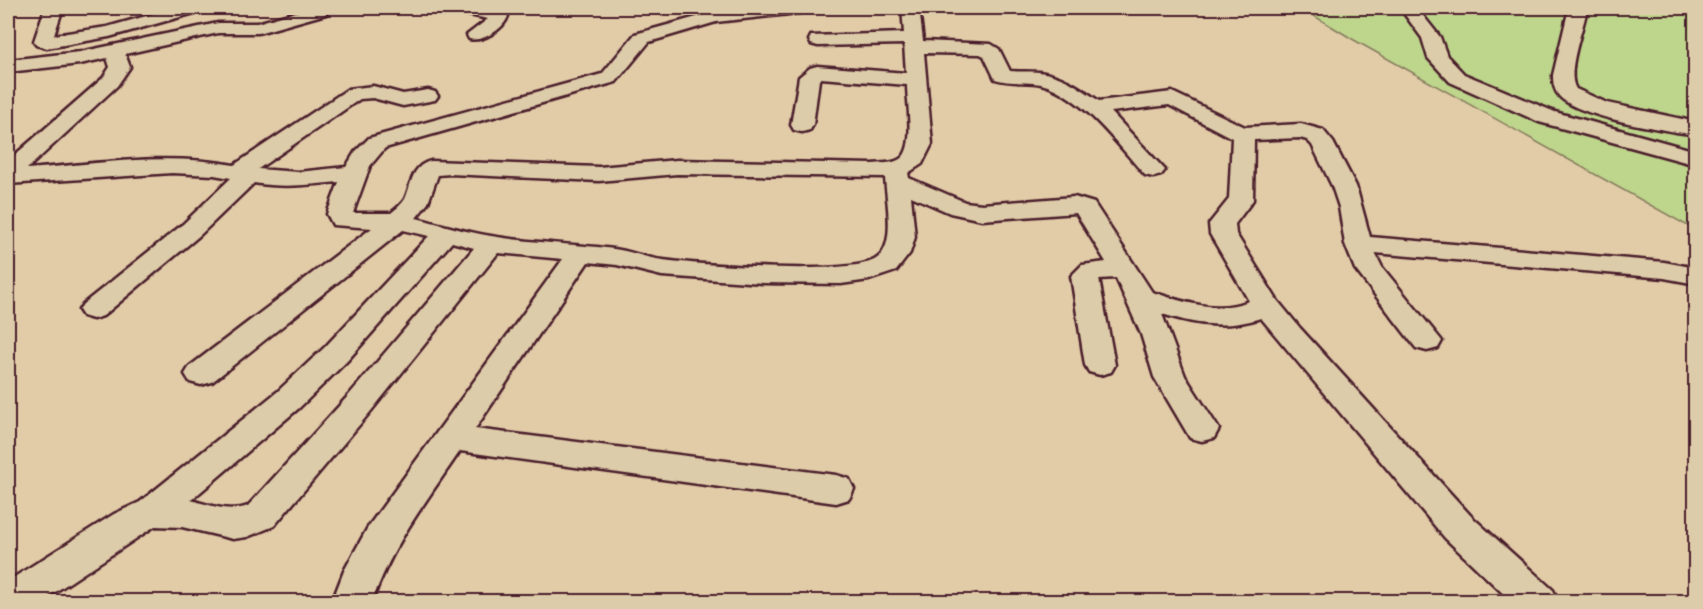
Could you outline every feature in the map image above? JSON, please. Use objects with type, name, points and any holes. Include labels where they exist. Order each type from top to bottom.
[{"type":"street","points":[[54,8],[43,41],[109,32],[192,8]]},
{"type":"street","points":[[201,8],[227,28]]},
{"type":"street","points":[[461,8],[499,16],[498,20],[476,35]]},
{"type":"street","points":[[800,8],[715,17],[642,38],[634,43],[622,66],[609,78],[385,139],[370,147],[355,173],[340,214],[342,219],[398,221],[492,244],[617,257],[663,268],[763,275],[841,276],[869,272],[886,265],[897,253],[902,237],[897,176]]},
{"type":"street","points":[[897,176],[917,158],[921,144],[911,8]]},
{"type":"street","points":[[1408,8],[1431,37],[1438,58],[1457,78],[1547,117],[1695,158]]},
{"type":"street","points":[[1578,8],[1566,58],[1563,86],[1567,94],[1589,105],[1695,129]]},
{"type":"street","points":[[8,66],[34,65],[115,52],[209,30],[258,28],[322,11]]},
{"type":"street","points":[[818,40],[984,48],[992,53],[1002,75],[1047,80],[1072,92],[1094,108],[1153,170]]},
{"type":"street","points":[[8,175],[110,82],[120,67],[115,52]]},
{"type":"street","points":[[802,126],[809,78],[817,72],[917,80]]},
{"type":"street","points":[[93,310],[191,230],[243,174],[355,93],[367,91],[403,100],[428,96]]},
{"type":"street","points":[[1094,108],[1172,98],[1241,134],[1301,131],[1309,132],[1319,138],[1344,186],[1358,244],[1369,269],[1380,286],[1426,341]]},
{"type":"street","points":[[1241,134],[1242,192],[1240,200],[1222,224],[1223,234],[1266,305],[1458,527],[1539,602]]},
{"type":"street","points":[[8,175],[172,166],[214,168],[243,174],[298,179],[355,173]]},
{"type":"street","points":[[201,374],[398,221],[416,202],[425,172],[439,166],[599,174],[677,167],[872,171],[897,176],[959,208],[982,212],[1066,204],[1080,205],[1088,212],[1141,298],[1170,377],[1202,429]]},
{"type":"street","points":[[8,602],[123,527],[153,512],[296,393],[336,354],[446,233]]},
{"type":"street","points":[[153,512],[170,510],[227,525],[251,522],[261,516],[360,403],[492,244]]},
{"type":"street","points":[[1358,244],[1664,270],[1695,276]]},
{"type":"street","points":[[352,602],[363,571],[381,538],[580,254]]},
{"type":"street","points":[[1100,365],[1084,276],[1092,271],[1125,269]]},
{"type":"street","points":[[1141,298],[1214,318],[1247,314],[1266,305]]},
{"type":"street","points":[[453,438],[836,489]]},
{"type":"green space","points":[[1301,8],[1695,8],[1695,230],[1354,40]]}]
